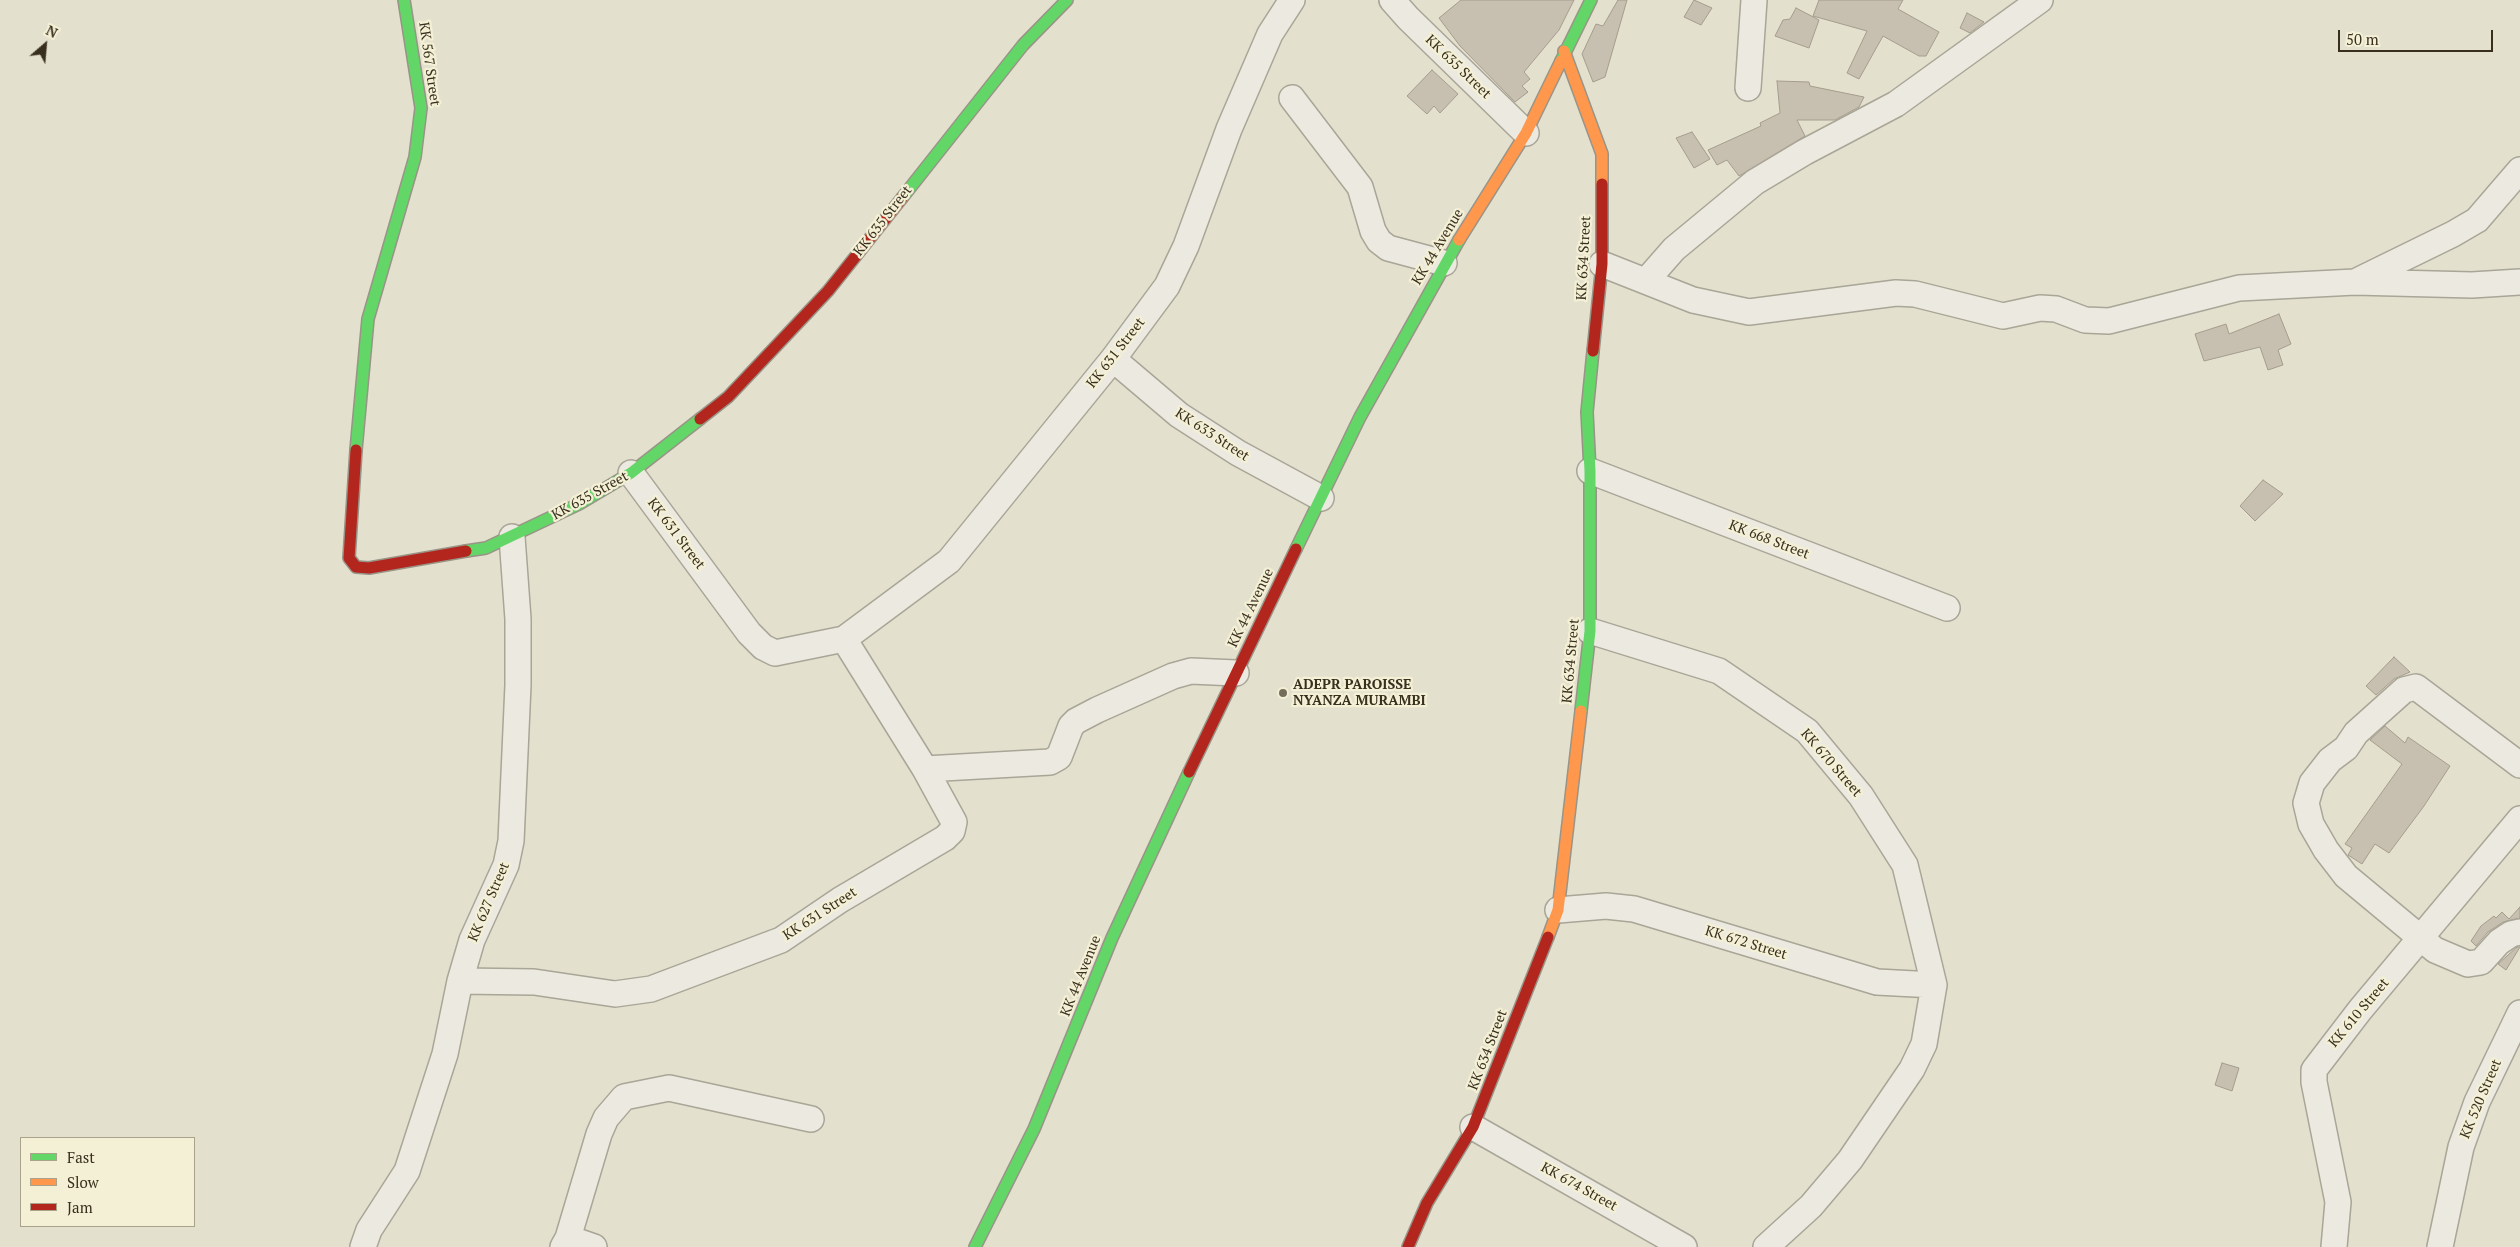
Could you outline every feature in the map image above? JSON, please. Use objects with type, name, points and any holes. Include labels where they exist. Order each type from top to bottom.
[{"type":"street","name":"KK 567 Street","points":[[404,0],[421,108],[420,132]]},
{"type":"street","name":"KK 635 Street","points":[[420,132],[415,157],[368,319],[357,438],[349,558],[356,567],[369,568],[486,548],[512,537],[580,504],[631,473],[728,397],[828,291],[1023,45],[1067,0]]},
{"type":"street","name":"KK 631 Street","points":[[631,473],[749,633],[763,647],[776,653],[844,639],[949,561],[1113,359],[1167,286],[1186,246],[1229,129],[1270,34],[1292,0]]},
{"type":"street","name":"KK 635 Street","points":[[1392,0],[1408,18],[1526,132]]},
{"type":"street","name":"KK 44 Avenue","points":[[975,1247],[1034,1129],[1112,938],[1236,673],[1360,417],[1444,263],[1526,132],[1564,51],[1591,0]]},
{"type":"street","points":[[1748,88],[1754,0]]},
{"type":"street","points":[[1646,281],[1674,249],[1755,182],[1805,152],[1896,104],[2040,0]]},
{"type":"street","name":"KK 634 Street","points":[[1408,1247],[1427,1203],[1473,1127],[1558,910],[1590,631],[1590,471],[1587,412],[1602,264],[1602,154],[1564,51]]},
{"type":"street","points":[[1292,98],[1360,188],[1373,231],[1379,241],[1388,248],[1444,263]]},
{"type":"street","points":[[2355,282],[2453,234],[2477,220],[2520,170]]},
{"type":"street","points":[[1602,264],[1694,300],[1749,312],[1896,293],[1915,294],[2003,316],[2040,308],[2056,309],[2085,320],[2109,321],[2239,288],[2355,282],[2472,285],[2520,282]]},
{"type":"street","name":"KK 633 Street","points":[[1113,359],[1178,415],[1238,453],[1321,498]]},
{"type":"street","name":"KK 668 Street","points":[[1590,471],[1947,608]]},
{"type":"street","name":"KK 627 Street","points":[[363,1247],[369,1230],[407,1171],[445,1054],[460,981],[472,940],[506,865],[511,841],[518,685],[518,618],[512,537]]},
{"type":"street","name":"KK 670 Street","points":[[1590,631],[1719,671],[1806,731],[1861,796],[1905,865],[1934,985]]},
{"type":"street","name":"KK 631 Street","points":[[460,981],[534,982],[615,994],[651,989],[781,940],[840,900],[945,838],[952,831],[954,822],[925,768],[844,639]]},
{"type":"street","points":[[925,768],[1050,762],[1059,757],[1071,726],[1076,721],[1097,710],[1173,676],[1191,670],[1236,673]]},
{"type":"street","points":[[2520,765],[2416,687],[2404,690],[2364,725],[2346,748],[2330,760],[2312,783],[2306,804],[2311,824],[2326,850],[2346,876],[2435,950],[2468,964],[2481,962],[2499,942],[2511,934],[2520,932]]},
{"type":"street","name":"KK 610 Street","points":[[2334,1247],[2338,1202],[2314,1082],[2314,1070],[2360,1010],[2421,940],[2520,819]]},
{"type":"street","name":"KK 672 Street","points":[[1558,910],[1606,906],[1634,909],[1877,982],[1934,985]]},
{"type":"street","points":[[1766,1247],[1811,1206],[1844,1166],[1912,1069],[1924,1044],[1929,1028],[1934,985]]},
{"type":"street","name":"KK 520 Street","points":[[2440,1247],[2461,1147],[2477,1102],[2520,1013]]},
{"type":"street","points":[[594,1247],[566,1243],[599,1134],[606,1118],[624,1097],[668,1088],[811,1119]]},
{"type":"street","name":"KK 674 Street","points":[[1473,1127],[1684,1247]]},
{"type":"building","points":[[1461,0],[1574,0],[1559,30],[1524,72],[1530,79],[1522,86],[1528,92],[1515,102],[1460,46],[1439,18]]},
{"type":"building","points":[[1618,0],[1627,0],[1605,77],[1593,82],[1582,54],[1596,24],[1603,26]]},
{"type":"building","points":[[1694,0],[1712,8],[1701,25],[1684,17]]},
{"type":"building","points":[[1819,0],[1903,0],[1898,9],[1939,32],[1926,56],[1919,56],[1883,36],[1859,79],[1847,73],[1867,31],[1813,16]]},
{"type":"building","points":[[1796,8],[1819,20],[1809,48],[1775,36],[1783,20],[1790,19]]},
{"type":"building","points":[[1967,13],[1984,22],[1970,33],[1960,28]]},
{"type":"building","points":[[1432,70],[1458,94],[1440,113],[1434,106],[1427,114],[1407,96]]},
{"type":"building","points":[[1777,81],[1809,82],[1810,86],[1864,97],[1859,107],[1835,120],[1797,120],[1805,136],[1739,176],[1727,160],[1717,165],[1708,150],[1761,126],[1760,123],[1780,113]]},
{"type":"building","points":[[1692,132],[1710,159],[1694,168],[1676,138]]},
{"type":"building","points":[[2279,314],[2291,344],[2278,350],[2283,365],[2268,370],[2260,347],[2204,361],[2195,334],[2226,324],[2229,334]]},
{"type":"building","points":[[2263,480],[2283,494],[2255,521],[2240,506]]},
{"type":"building","points":[[2394,657],[2410,672],[2394,679],[2376,695],[2366,686]]},
{"type":"building","points":[[2385,726],[2405,743],[2408,737],[2450,766],[2424,806],[2389,853],[2375,844],[2362,864],[2348,855],[2352,848],[2345,844],[2402,764],[2370,740]]},
{"type":"building","points":[[2520,907],[2520,918],[2503,922],[2488,932],[2476,946],[2471,941],[2481,926],[2494,916],[2496,918],[2502,912],[2509,919]]},
{"type":"building","points":[[2517,947],[2520,947],[2506,970],[2498,964]]},
{"type":"building","points":[[2222,1063],[2239,1068],[2232,1091],[2215,1085]]},
{"type":"traffic: fast","points":[[356,450],[368,319],[415,157],[421,108],[404,0]]},
{"type":"traffic: fast","points":[[902,198],[1023,45],[1067,0]]},
{"type":"traffic: fast","points":[[1561,61],[1591,0]]},
{"type":"traffic: fast","points":[[1296,549],[1360,417],[1459,240]]},
{"type":"traffic: fast","points":[[1581,711],[1590,631],[1590,471],[1587,412],[1593,351]]},
{"type":"traffic: fast","points":[[466,551],[486,548],[579,504],[631,473],[700,419]]},
{"type":"traffic: fast","points":[[975,1247],[1034,1129],[1112,938],[1189,772]]},
{"type":"traffic: slow","points":[[1564,51],[1602,154],[1602,184]]},
{"type":"traffic: slow","points":[[1459,240],[1526,133],[1561,61]]},
{"type":"traffic: slow","points":[[1548,937],[1558,910],[1581,711]]},
{"type":"traffic: jam","points":[[1593,351],[1602,264],[1602,184]]},
{"type":"traffic: jam","points":[[700,419],[728,397],[828,291],[902,198]]},
{"type":"traffic: jam","points":[[356,450],[349,558],[356,567],[369,568],[466,551]]},
{"type":"traffic: jam","points":[[1189,772],[1296,549]]},
{"type":"traffic: jam","points":[[1408,1247],[1427,1203],[1473,1127],[1548,937]]},
{"type":"place","name":"ADEPR PAROISSE NYANZA MURAMBI","points":[[1283,693]]}]
